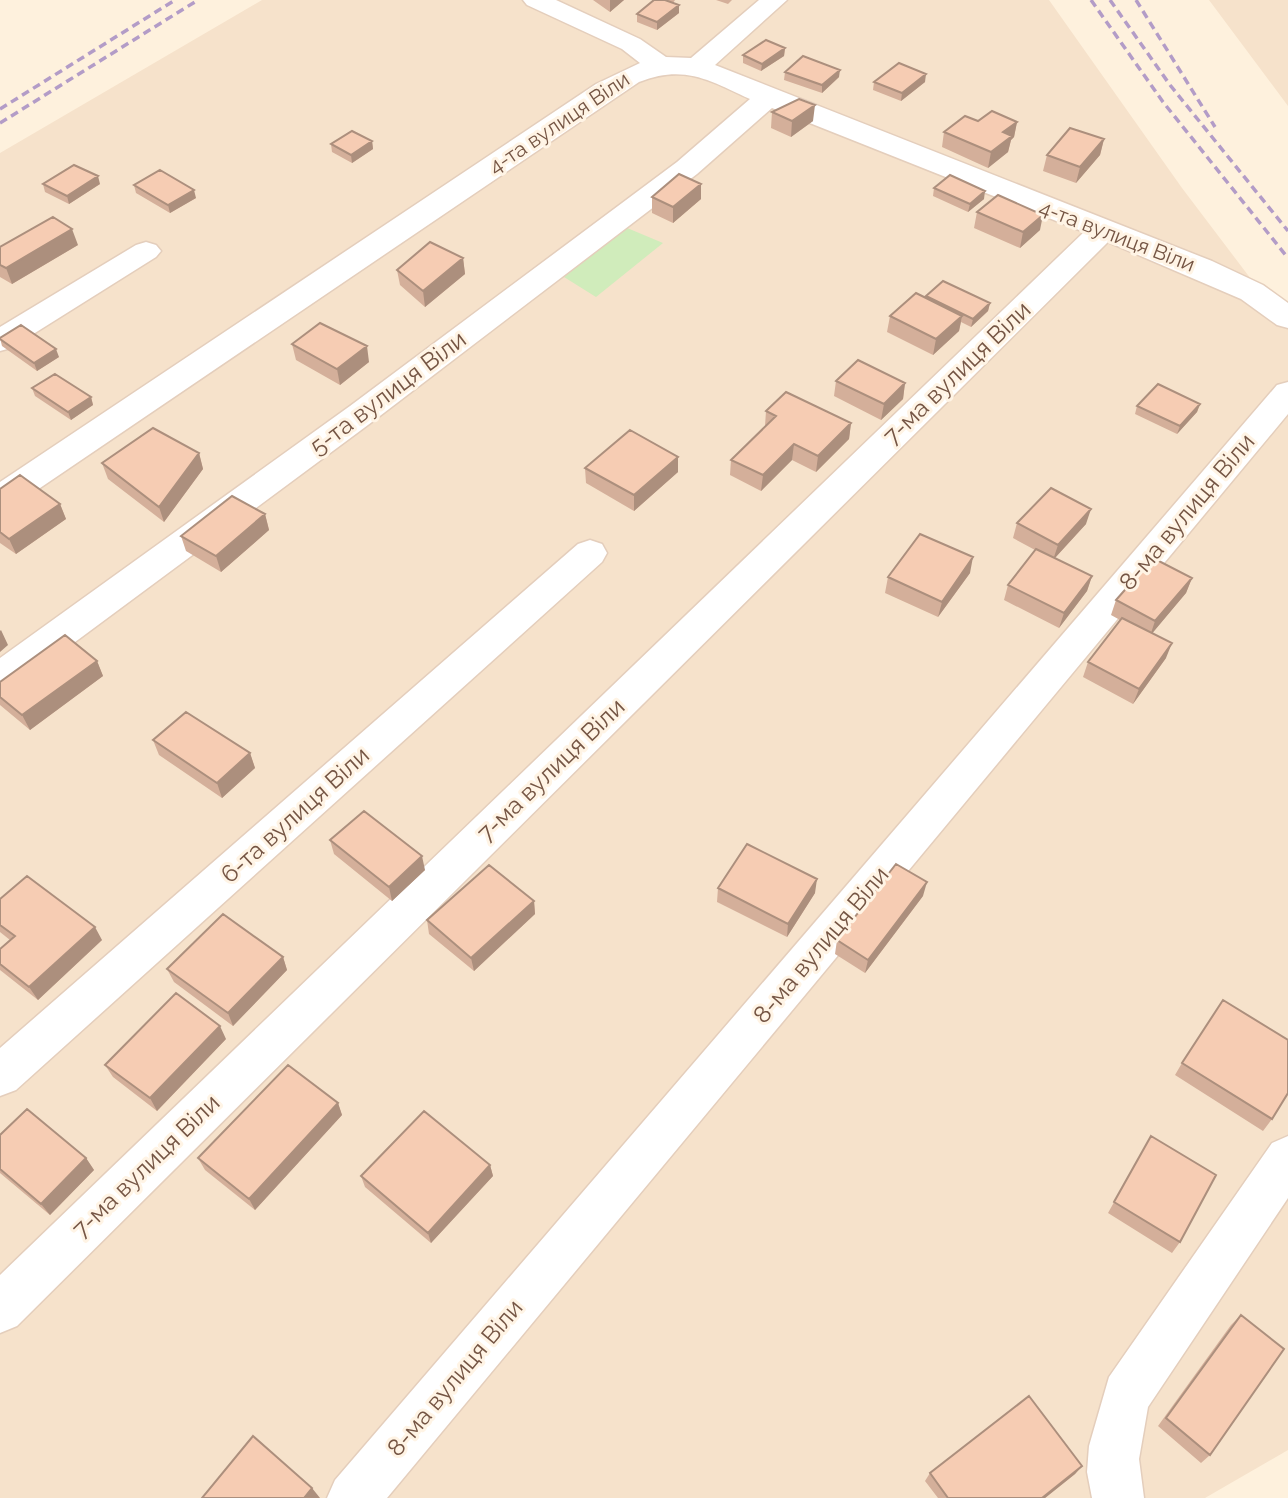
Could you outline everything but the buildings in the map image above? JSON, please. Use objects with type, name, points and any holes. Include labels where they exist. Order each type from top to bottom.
[{"type":"street","points":[[536,0],[631,44],[658,64]]},
{"type":"street","points":[[698,66],[774,0]]},
{"type":"street","name":"4-та вулиця Віли","points":[[0,499],[627,75],[658,64],[682,62],[698,66],[768,97],[1201,268],[1252,292],[1288,318]]},
{"type":"street","name":"5-та вулиця Віли","points":[[0,678],[361,414],[687,168],[768,97]]},
{"type":"street","name":"7-ма вулиця Віли","points":[[0,1309],[1103,230]]},
{"type":"street","points":[[0,341],[146,251]]},
{"type":"street","name":"8-ма вулиця Віли","points":[[353,1498],[1288,393]]},
{"type":"street","name":"6-та вулиця Віли","points":[[0,1076],[590,554]]},
{"type":"street","points":[[1118,1498],[1113,1482],[1113,1439],[1127,1395],[1288,1158]]},
{"type":"shaded area","points":[[262,0],[1049,0],[1182,188],[1288,328],[1288,1450],[1205,1498],[0,1498],[0,153]]},
{"type":"shaded area","points":[[1209,0],[1288,0],[1288,106]]},
{"type":"green space","points":[[620,225],[663,243],[596,297],[556,272]]},
{"type":"railway","points":[[0,109],[175,0]]},
{"type":"railway","points":[[0,123],[198,0]]},
{"type":"railway","points":[[1091,0],[1163,102],[1288,258]]},
{"type":"railway","points":[[1110,0],[1170,85],[1288,231]]},
{"type":"railway","points":[[1136,0],[1215,127]]}]
